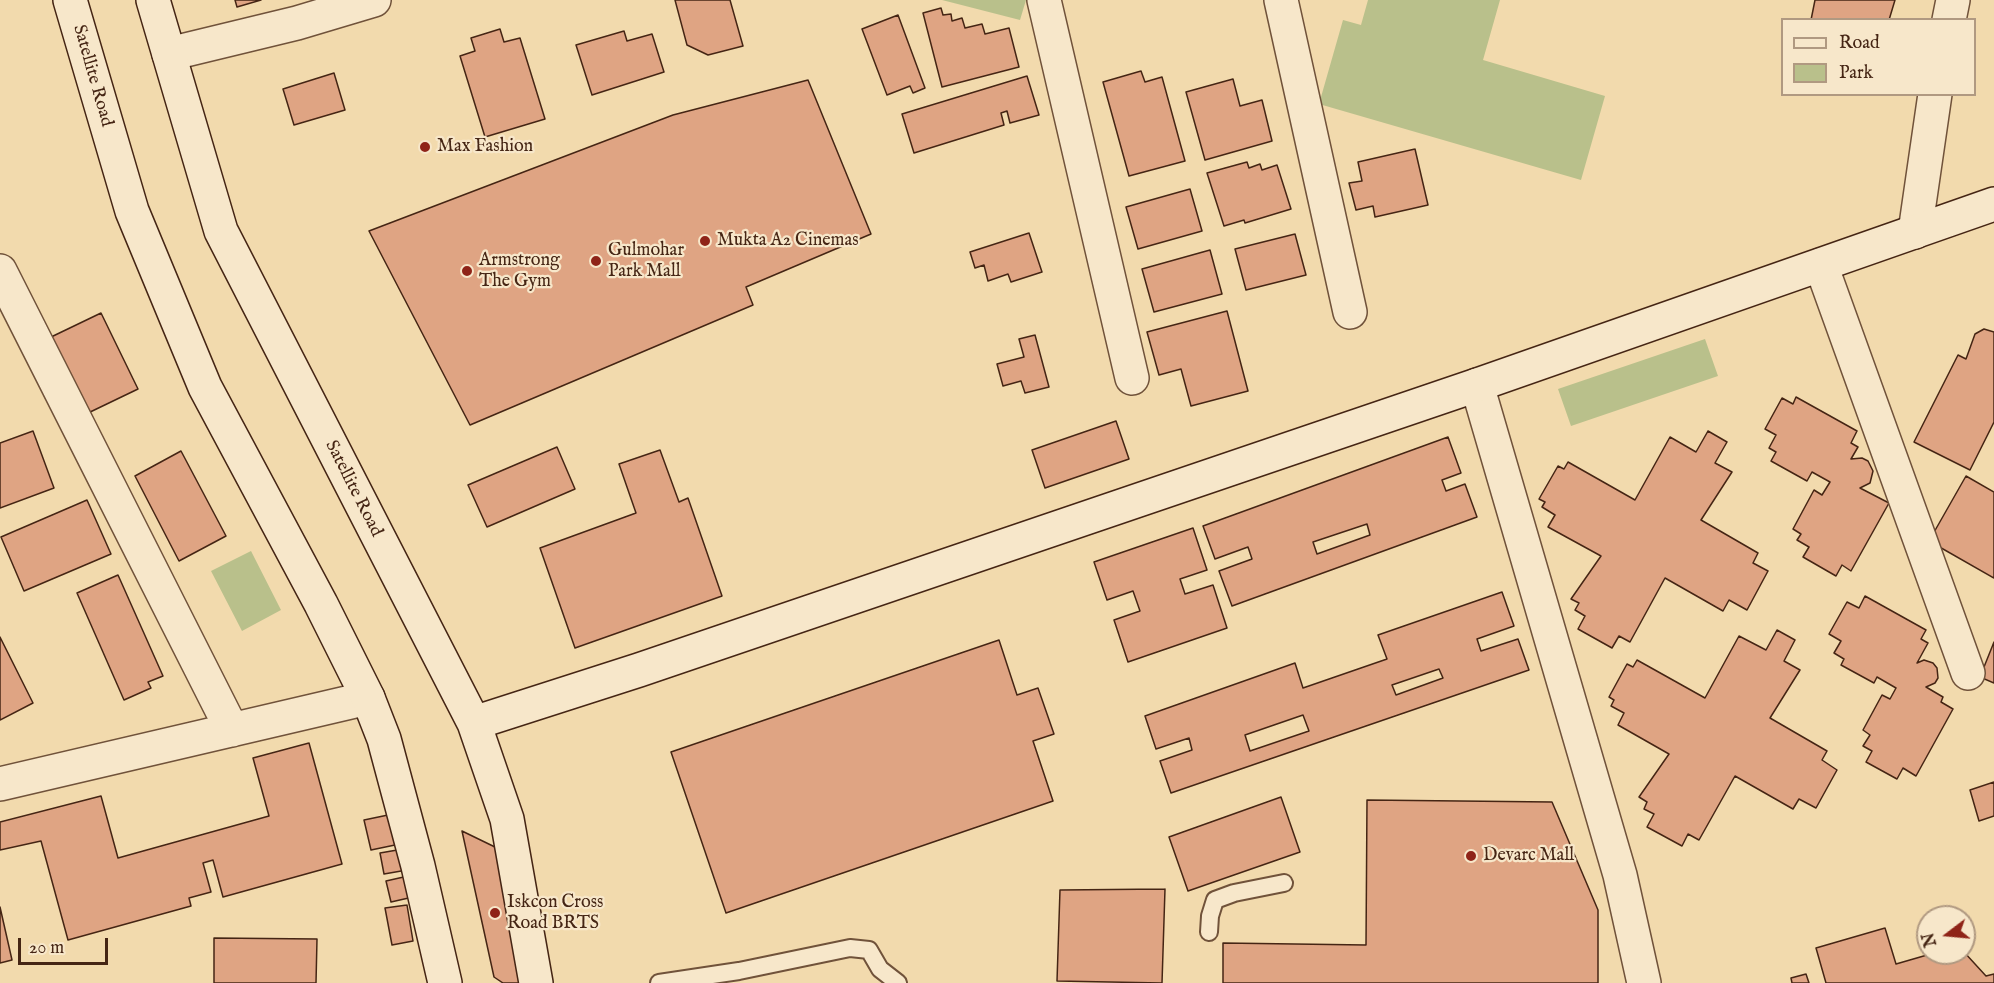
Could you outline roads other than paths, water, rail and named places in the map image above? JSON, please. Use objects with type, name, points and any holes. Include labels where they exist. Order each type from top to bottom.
[{"type":"street","name":"Satellite Road","points":[[70,0],[132,211],[205,387],[321,604],[368,698],[384,739],[397,780],[445,983]]},
{"type":"street","name":"Satellite Road","points":[[153,0],[222,231],[474,723],[507,819],[536,983]]},
{"type":"street","points":[[169,54],[297,23],[374,0]]},
{"type":"street","points":[[1044,0],[1132,378]]},
{"type":"street","points":[[1281,0],[1350,312]]},
{"type":"street","points":[[1949,18],[1953,0]]},
{"type":"street","points":[[1915,232],[1935,96]]},
{"type":"street","points":[[474,723],[639,670],[1477,385],[1994,204]]},
{"type":"street","points":[[1821,265],[1968,673]]},
{"type":"street","points":[[0,271],[232,730]]},
{"type":"street","points":[[1477,385],[1620,874],[1644,983]]},
{"type":"street","points":[[0,784],[368,698]]},
{"type":"lane","points":[[1209,932],[1210,916],[1215,900],[1234,893],[1284,883]]},
{"type":"lane","points":[[659,983],[850,948],[869,950],[880,969],[898,983]]},
{"type":"place","name":"Max Fashion","points":[[425,147]]},
{"type":"place","name":"Mukta A2 Cinemas","points":[[705,241]]},
{"type":"place","name":"Gulmohar Park Mall","points":[[596,261]]},
{"type":"place","name":"Armstrong The Gym","points":[[467,271]]},
{"type":"place","name":"Devarc Mall","points":[[1471,856]]},
{"type":"place","name":"Iskcon Cross Road BRTS","points":[[495,913]]}]
